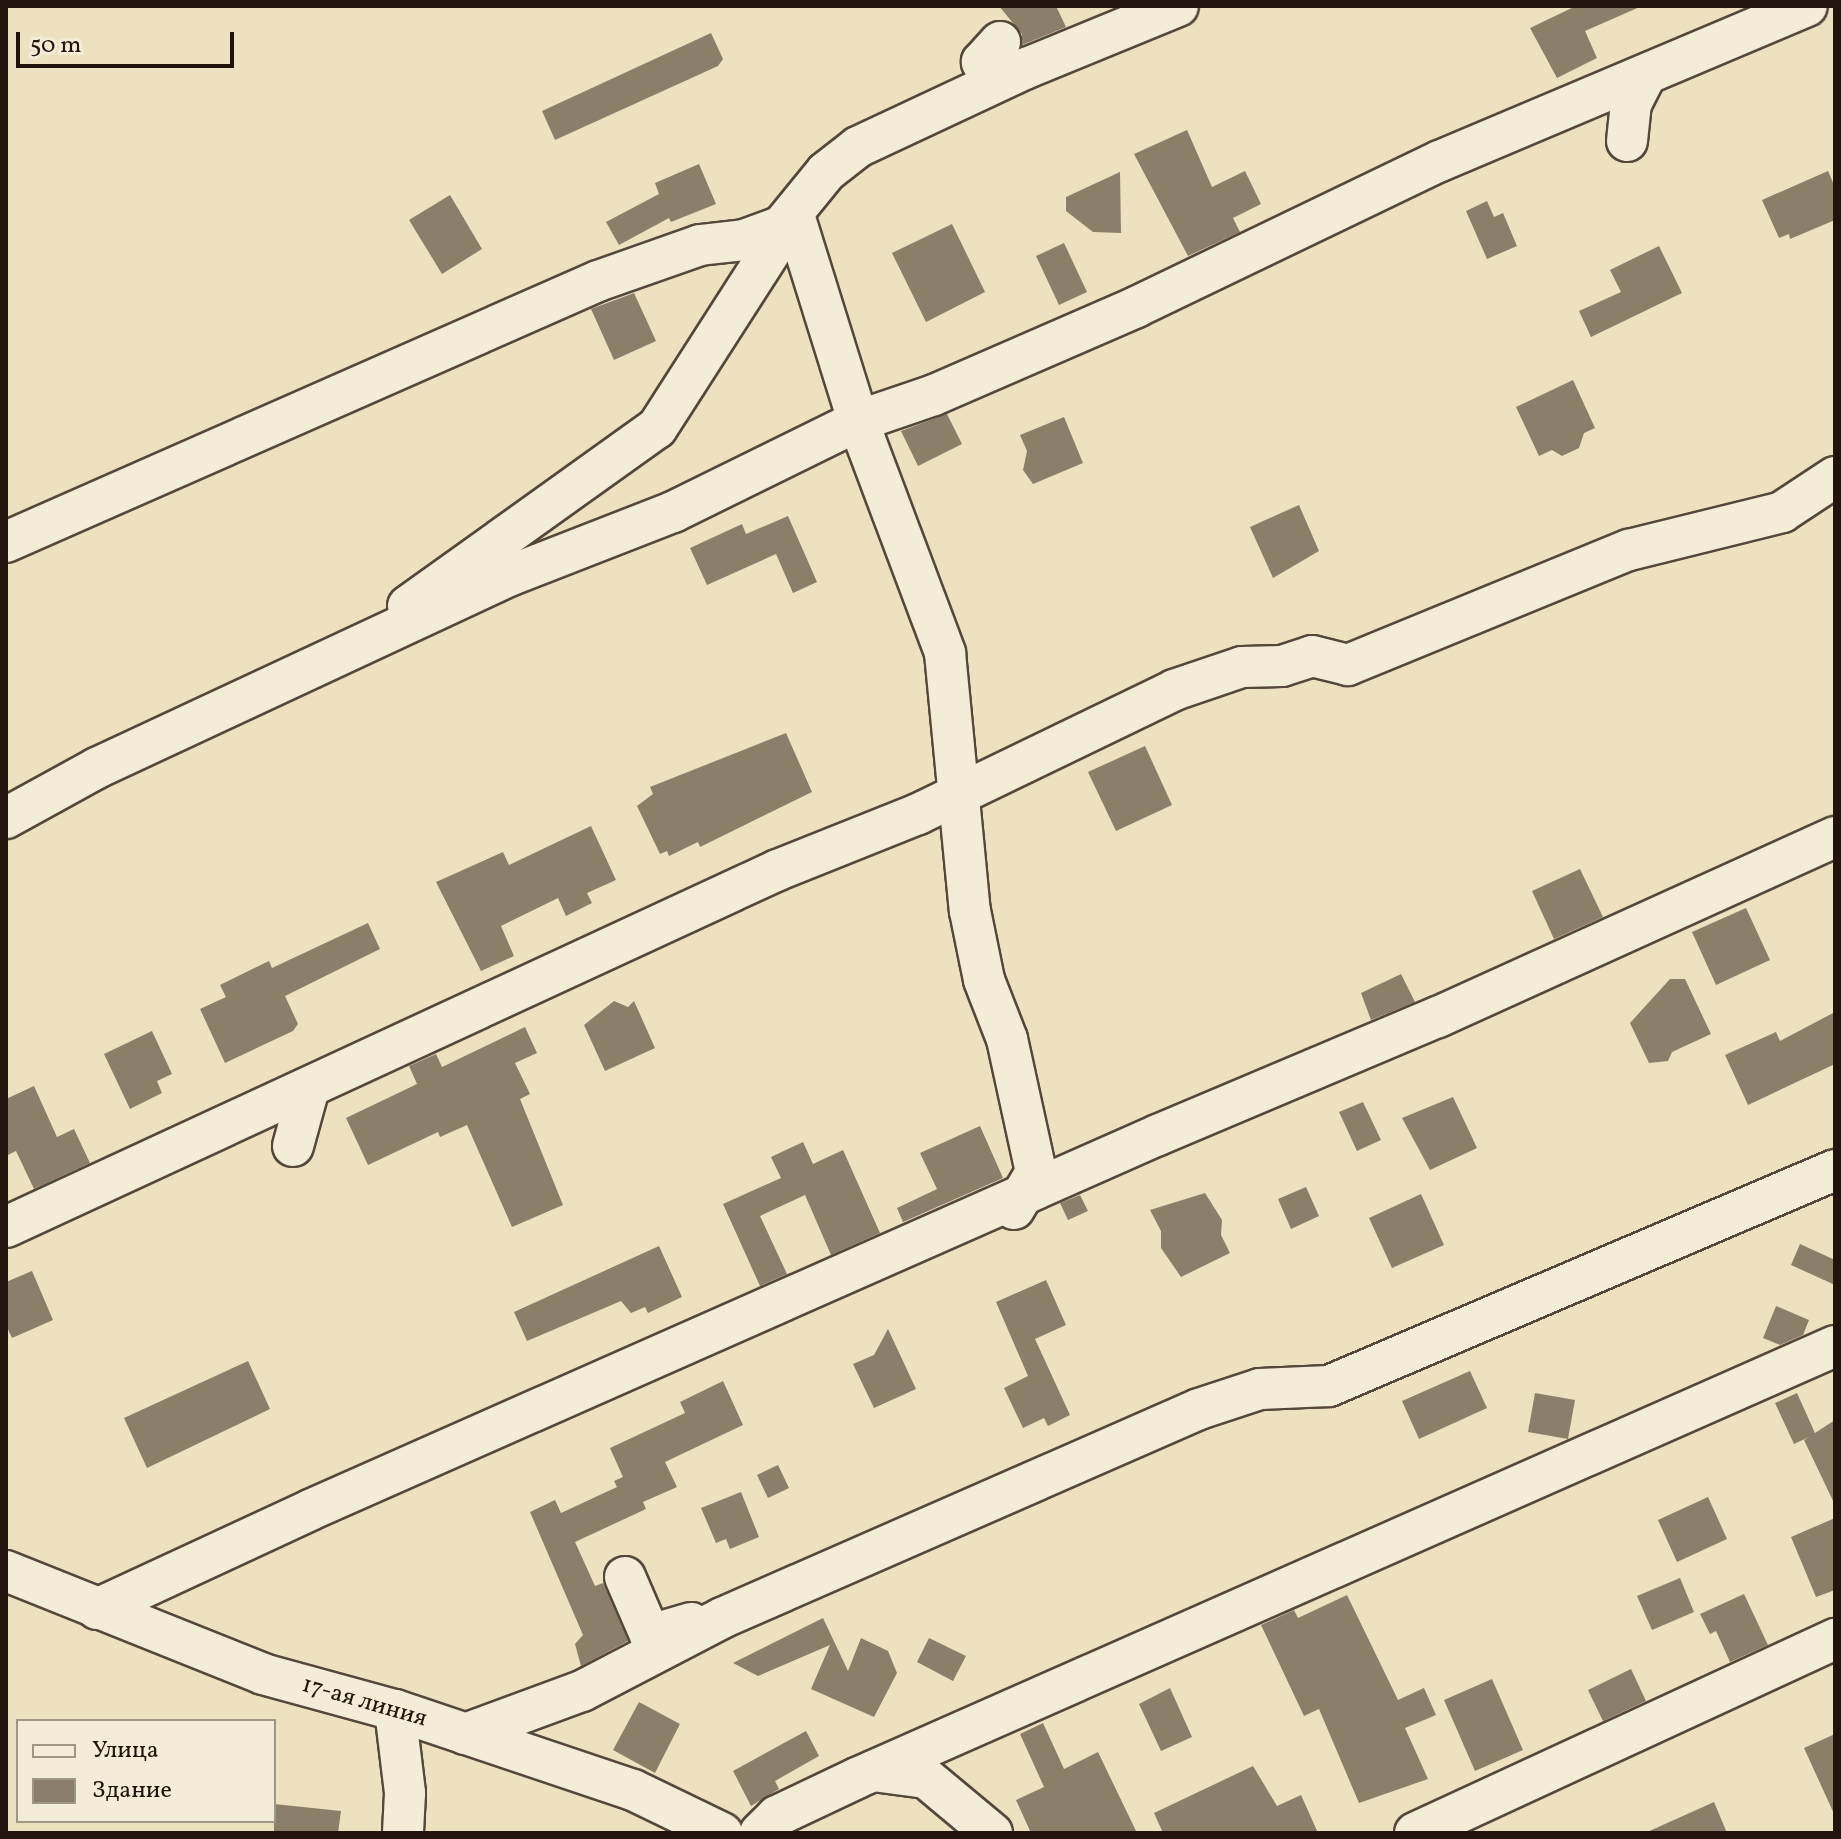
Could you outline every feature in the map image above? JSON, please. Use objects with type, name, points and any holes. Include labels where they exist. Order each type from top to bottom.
[{"type":"street","points":[[366,641],[445,575],[657,428],[794,215],[826,172],[858,147],[993,83],[1178,6]]},
{"type":"street","points":[[6,818],[97,768],[511,575],[673,512],[858,421],[934,395],[1123,313],[1440,161],[1807,6]]},
{"type":"street","points":[[993,83],[982,62],[1000,42]]},
{"type":"street","points":[[1627,141],[1631,104],[1645,77]]},
{"type":"street","points":[[794,215],[858,421],[945,653],[962,792],[970,911],[984,980],[1007,1039],[1028,1124],[1036,1172],[1009,1216],[1006,1230]]},
{"type":"street","points":[[6,542],[598,281],[700,245],[744,240],[782,226],[794,215]]},
{"type":"street","points":[[6,1227],[778,870],[962,792],[1174,690],[1242,667],[1282,666],[1312,656],[1348,665],[1629,550],[1782,512],[1835,477]]},
{"type":"street","points":[[97,1609],[1024,1194],[1438,1017],[1835,837]]},
{"type":"street","points":[[293,1146],[309,1088]]},
{"type":"street","points":[[465,1734],[582,1691],[722,1618],[1199,1409],[1260,1389],[1329,1386],[1835,1170]]},
{"type":"street","points":[[760,1833],[777,1816],[873,1771],[1835,1346]]},
{"type":"street","name":"17-ая линия","points":[[6,1571],[263,1674],[395,1710],[633,1790],[722,1833]]},
{"type":"street","points":[[625,1577],[650,1635],[722,1618]]},
{"type":"street","points":[[1415,1833],[1835,1639]]},
{"type":"street","points":[[395,1710],[405,1793],[403,1833]]},
{"type":"street","points":[[956,1802],[955,1766],[985,1724]]},
{"type":"street","points":[[873,1771],[926,1778],[992,1833]]},
{"type":"building","points":[[999,6],[1056,6],[1066,27],[1022,45],[1022,34]]},
{"type":"building","points":[[1576,6],[1642,6],[1585,31],[1597,58],[1557,78],[1530,28]]},
{"type":"building","points":[[711,33],[723,59],[718,66],[555,140],[542,111]]},
{"type":"building","points":[[1187,130],[1212,187],[1245,171],[1261,204],[1233,218],[1240,232],[1188,256],[1134,154]]},
{"type":"building","points":[[699,164],[716,204],[671,222],[669,218],[619,245],[606,222],[659,194],[655,183]]},
{"type":"building","points":[[1828,171],[1835,187],[1835,220],[1790,239],[1789,234],[1779,238],[1762,200]]},
{"type":"building","points":[[1120,172],[1121,233],[1093,232],[1066,211],[1066,197]]},
{"type":"building","points":[[450,195],[482,249],[442,274],[409,220]]},
{"type":"building","points":[[1487,201],[1494,217],[1503,213],[1517,246],[1487,259],[1466,211]]},
{"type":"building","points":[[952,224],[985,292],[926,322],[892,253]]},
{"type":"building","points":[[1064,243],[1087,292],[1059,305],[1036,256]]},
{"type":"building","points":[[1659,246],[1682,293],[1591,337],[1579,311],[1621,292],[1610,270]]},
{"type":"building","points":[[634,293],[656,341],[614,360],[591,309]]},
{"type":"building","points":[[1573,380],[1595,428],[1584,433],[1579,448],[1562,456],[1552,450],[1539,456],[1516,407]]},
{"type":"building","points":[[947,414],[962,444],[918,466],[901,431]]},
{"type":"building","points":[[1064,417],[1083,463],[1033,484],[1023,470],[1027,451],[1020,435]]},
{"type":"building","points":[[1299,505],[1319,551],[1273,578],[1250,527]]},
{"type":"building","points":[[788,516],[817,582],[793,593],[776,554],[707,585],[690,548],[742,524],[746,534]]},
{"type":"building","points":[[786,733],[812,792],[700,847],[698,842],[669,856],[667,851],[660,854],[637,806],[653,794],[650,787]]},
{"type":"building","points":[[1145,746],[1172,805],[1116,831],[1088,772]]},
{"type":"building","points":[[591,826],[616,880],[587,893],[592,903],[566,916],[558,898],[501,926],[514,956],[481,971],[436,882],[503,852],[509,865]]},
{"type":"building","points":[[1580,869],[1603,917],[1554,939],[1532,891]]},
{"type":"building","points":[[1746,908],[1770,960],[1716,985],[1692,932]]},
{"type":"building","points":[[368,923],[380,949],[285,996],[298,1024],[293,1031],[225,1063],[200,1009],[226,997],[220,985],[269,961],[272,968]]},
{"type":"building","points":[[1401,974],[1415,1002],[1371,1020],[1361,993]]},
{"type":"building","points":[[1670,979],[1685,979],[1711,1034],[1672,1052],[1668,1061],[1649,1063],[1630,1023]]},
{"type":"building","points":[[614,1001],[628,1007],[634,1001],[655,1048],[605,1071],[584,1025]]},
{"type":"building","points":[[1835,1012],[1835,1064],[1748,1105],[1725,1055],[1776,1032],[1780,1041]]},
{"type":"building","points":[[525,1027],[537,1053],[515,1063],[530,1094],[520,1099],[563,1205],[512,1227],[467,1125],[440,1137],[438,1132],[368,1165],[346,1118],[417,1084],[409,1066],[436,1054],[442,1067]]},
{"type":"building","points":[[152,1031],[172,1074],[157,1081],[162,1093],[130,1109],[104,1054]]},
{"type":"building","points":[[34,1086],[57,1137],[74,1129],[90,1163],[34,1189],[16,1151],[6,1156],[6,1099]]},
{"type":"building","points":[[1453,1097],[1477,1148],[1430,1170],[1402,1118]]},
{"type":"building","points":[[1363,1102],[1381,1140],[1357,1151],[1339,1112]]},
{"type":"building","points":[[980,1126],[1003,1178],[903,1222],[897,1208],[937,1189],[920,1153]]},
{"type":"building","points":[[803,1142],[813,1164],[843,1150],[880,1233],[831,1255],[805,1195],[760,1216],[787,1274],[760,1286],[723,1204],[781,1178],[771,1157]]},
{"type":"building","points":[[1306,1187],[1319,1216],[1291,1229],[1278,1199]]},
{"type":"building","points":[[1205,1193],[1222,1220],[1221,1235],[1230,1253],[1181,1277],[1161,1248],[1161,1231],[1150,1210]]},
{"type":"building","points":[[1421,1194],[1444,1245],[1392,1268],[1369,1218]]},
{"type":"building","points":[[1080,1195],[1088,1211],[1068,1220],[1060,1203]]},
{"type":"building","points":[[1800,1244],[1835,1260],[1835,1285],[1791,1265]]},
{"type":"building","points":[[659,1246],[682,1297],[648,1313],[645,1307],[631,1313],[621,1301],[527,1341],[514,1312]]},
{"type":"building","points":[[32,1271],[53,1320],[12,1338],[6,1325],[6,1282]]},
{"type":"building","points":[[1046,1280],[1066,1325],[1035,1339],[1070,1415],[1048,1426],[1044,1418],[1023,1428],[1004,1388],[1028,1376],[996,1302]]},
{"type":"building","points":[[1776,1306],[1809,1320],[1803,1335],[1780,1345],[1763,1338]]},
{"type":"building","points":[[888,1329],[916,1389],[874,1408],[853,1364],[874,1355]]},
{"type":"building","points":[[248,1361],[270,1409],[147,1468],[124,1418]]},
{"type":"building","points":[[1470,1371],[1487,1408],[1419,1439],[1402,1401]]},
{"type":"building","points":[[723,1381],[743,1425],[665,1462],[677,1487],[643,1502],[646,1509],[575,1542],[595,1586],[603,1583],[628,1641],[581,1666],[575,1644],[583,1635],[530,1512],[555,1500],[561,1513],[617,1487],[614,1481],[623,1477],[610,1448],[685,1413],[680,1402]]},
{"type":"building","points":[[1535,1393],[1575,1400],[1568,1439],[1528,1432]]},
{"type":"building","points":[[1797,1393],[1815,1433],[1835,1420],[1835,1505],[1804,1440],[1809,1437],[1794,1444],[1775,1403]]},
{"type":"building","points":[[778,1465],[789,1488],[768,1498],[757,1475]]},
{"type":"building","points":[[741,1492],[759,1537],[730,1549],[726,1539],[716,1543],[701,1508]]},
{"type":"building","points":[[1708,1497],[1727,1539],[1677,1562],[1658,1520]]},
{"type":"building","points":[[1835,1518],[1835,1590],[1816,1597],[1791,1537]]},
{"type":"building","points":[[1680,1578],[1694,1612],[1652,1630],[1637,1596]]},
{"type":"building","points":[[1744,1594],[1768,1645],[1730,1662],[1716,1631],[1710,1634],[1700,1614]]},
{"type":"building","points":[[1347,1595],[1398,1700],[1424,1688],[1436,1715],[1405,1728],[1428,1779],[1359,1803],[1319,1709],[1304,1716],[1261,1625],[1294,1610],[1298,1618]]},
{"type":"building","points":[[823,1618],[848,1671],[861,1638],[888,1651],[897,1673],[874,1717],[811,1689],[830,1645],[758,1676],[733,1663]]},
{"type":"building","points":[[929,1638],[966,1656],[953,1681],[917,1662]]},
{"type":"building","points":[[1631,1669],[1646,1701],[1603,1721],[1588,1690]]},
{"type":"building","points":[[1492,1679],[1523,1750],[1475,1771],[1444,1700]]},
{"type":"building","points":[[1170,1688],[1192,1737],[1161,1751],[1139,1704]]},
{"type":"building","points":[[639,1702],[680,1724],[655,1773],[613,1750]]},
{"type":"building","points":[[1043,1723],[1064,1769],[1098,1752],[1137,1833],[1031,1833],[1016,1800],[1044,1787],[1020,1734]]},
{"type":"building","points":[[806,1731],[819,1756],[775,1781],[779,1789],[751,1806],[733,1771]]},
{"type":"building","points":[[1835,1734],[1835,1816],[1804,1748]]},
{"type":"building","points":[[1253,1766],[1277,1806],[1301,1795],[1318,1833],[1163,1833],[1154,1813]]},
{"type":"building","points":[[1714,1802],[1727,1833],[1645,1833]]},
{"type":"building","points":[[276,1804],[341,1811],[338,1833],[274,1833]]}]
